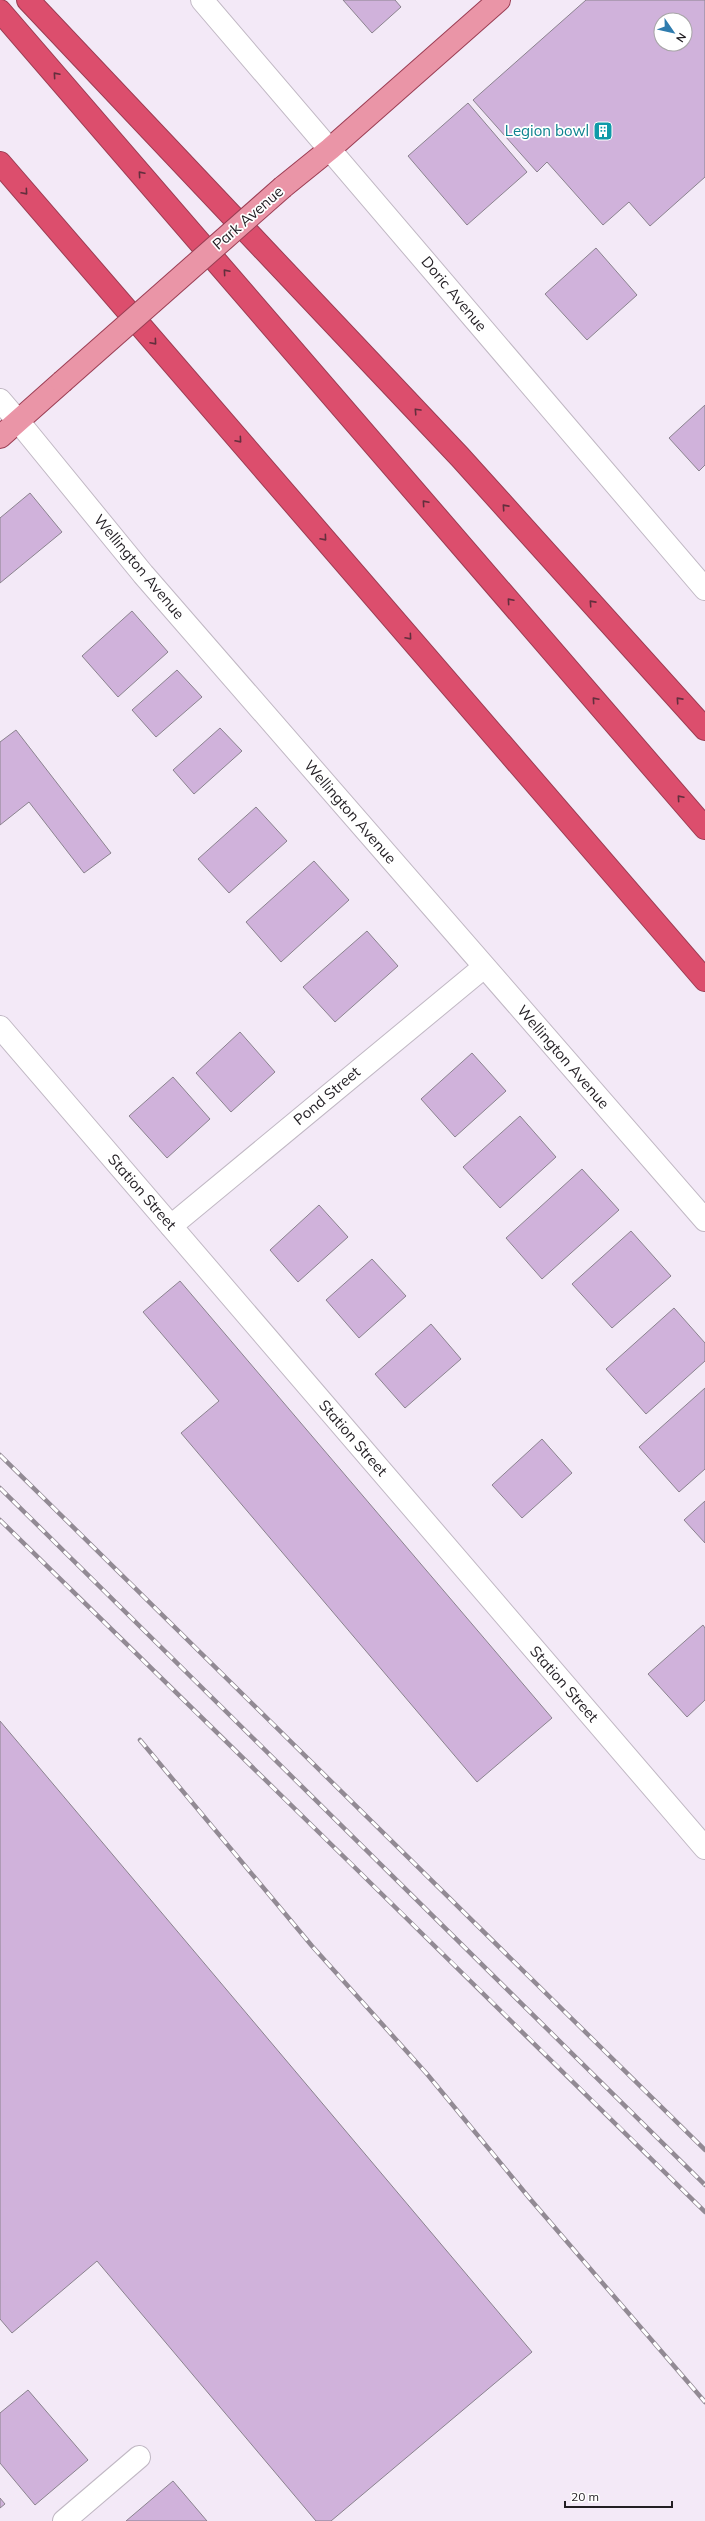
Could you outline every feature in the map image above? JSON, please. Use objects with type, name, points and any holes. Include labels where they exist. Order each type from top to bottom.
[{"type":"highway","points":[[28,0],[460,457],[705,729]]},
{"type":"highway","points":[[0,10],[705,828]]},
{"type":"highway","points":[[0,163],[705,980]]},
{"type":"main road","name":"Park Avenue","points":[[0,437],[283,187],[330,149],[499,0]]},
{"type":"street","name":"Doric Avenue","points":[[202,0],[705,589]]},
{"type":"street","name":"Wellington Avenue","points":[[0,400],[143,574],[705,1220]]},
{"type":"street","name":"Pond Street","points":[[171,1226],[484,967]]},
{"type":"street","name":"Station Street","points":[[0,1027],[705,1847]]},
{"type":"street","points":[[64,2521],[139,2457]]},
{"type":"building","points":[[343,0],[395,0],[401,7],[372,33]]},
{"type":"building","name":"Legion bowl","points":[[586,0],[705,0],[705,177],[650,226],[629,202],[603,225],[547,162],[537,172],[473,100]]},
{"type":"building","points":[[468,103],[527,172],[467,225],[408,156]]},
{"type":"building","points":[[596,248],[637,295],[587,340],[545,294]]},
{"type":"building","points":[[705,405],[705,465],[699,471],[669,438]]},
{"type":"building","points":[[30,493],[62,532],[0,583],[0,518]]},
{"type":"building","points":[[132,611],[168,652],[118,697],[82,656]]},
{"type":"building","points":[[177,670],[202,697],[156,737],[132,710]]},
{"type":"building","points":[[220,728],[242,751],[194,794],[173,770]]},
{"type":"building","points":[[16,730],[111,853],[84,873],[29,802],[0,825],[0,742]]},
{"type":"building","points":[[256,807],[287,841],[229,893],[198,859]]},
{"type":"building","points":[[314,861],[349,900],[281,962],[246,922]]},
{"type":"building","points":[[367,931],[398,966],[335,1022],[303,987]]},
{"type":"building","points":[[240,1032],[275,1072],[231,1112],[196,1073]]},
{"type":"building","points":[[472,1053],[506,1091],[455,1137],[421,1099]]},
{"type":"building","points":[[173,1077],[210,1119],[167,1158],[129,1116]]},
{"type":"building","points":[[520,1116],[556,1157],[500,1208],[463,1167]]},
{"type":"building","points":[[582,1169],[619,1210],[542,1279],[506,1238]]},
{"type":"building","points":[[319,1205],[348,1237],[298,1282],[270,1250]]},
{"type":"building","points":[[631,1231],[671,1276],[612,1328],[572,1284]]},
{"type":"building","points":[[372,1259],[406,1296],[359,1338],[326,1300]]},
{"type":"building","points":[[180,1281],[552,1718],[477,1782],[181,1433],[219,1401],[143,1312]]},
{"type":"building","points":[[674,1308],[705,1343],[705,1361],[646,1414],[606,1369]]},
{"type":"building","points":[[431,1324],[461,1359],[405,1408],[375,1374]]},
{"type":"building","points":[[705,1388],[705,1469],[679,1492],[639,1447]]},
{"type":"building","points":[[542,1439],[572,1473],[522,1518],[492,1485]]},
{"type":"building","points":[[705,1501],[705,1543],[684,1520]]},
{"type":"building","points":[[703,1625],[705,1628],[705,1700],[687,1717],[648,1674]]},
{"type":"building","points":[[0,1721],[532,2352],[331,2521],[316,2521],[97,2261],[12,2333],[0,2319]]},
{"type":"building","points":[[28,2390],[88,2460],[35,2505],[0,2463],[0,2413]]},
{"type":"building","points":[[173,2481],[207,2521],[126,2521]]},
{"type":"building","points":[[0,2498],[5,2504],[0,2508]]},
{"type":"railway","points":[[0,1455],[705,2150]]},
{"type":"railway","points":[[0,1488],[705,2185]]},
{"type":"railway","points":[[0,1520],[705,2212]]},
{"type":"railway","points":[[140,1740],[312,1946],[427,2074],[531,2200],[705,2402]]},
{"type":"place","name":"Legion bowl","points":[[603,131]]}]
